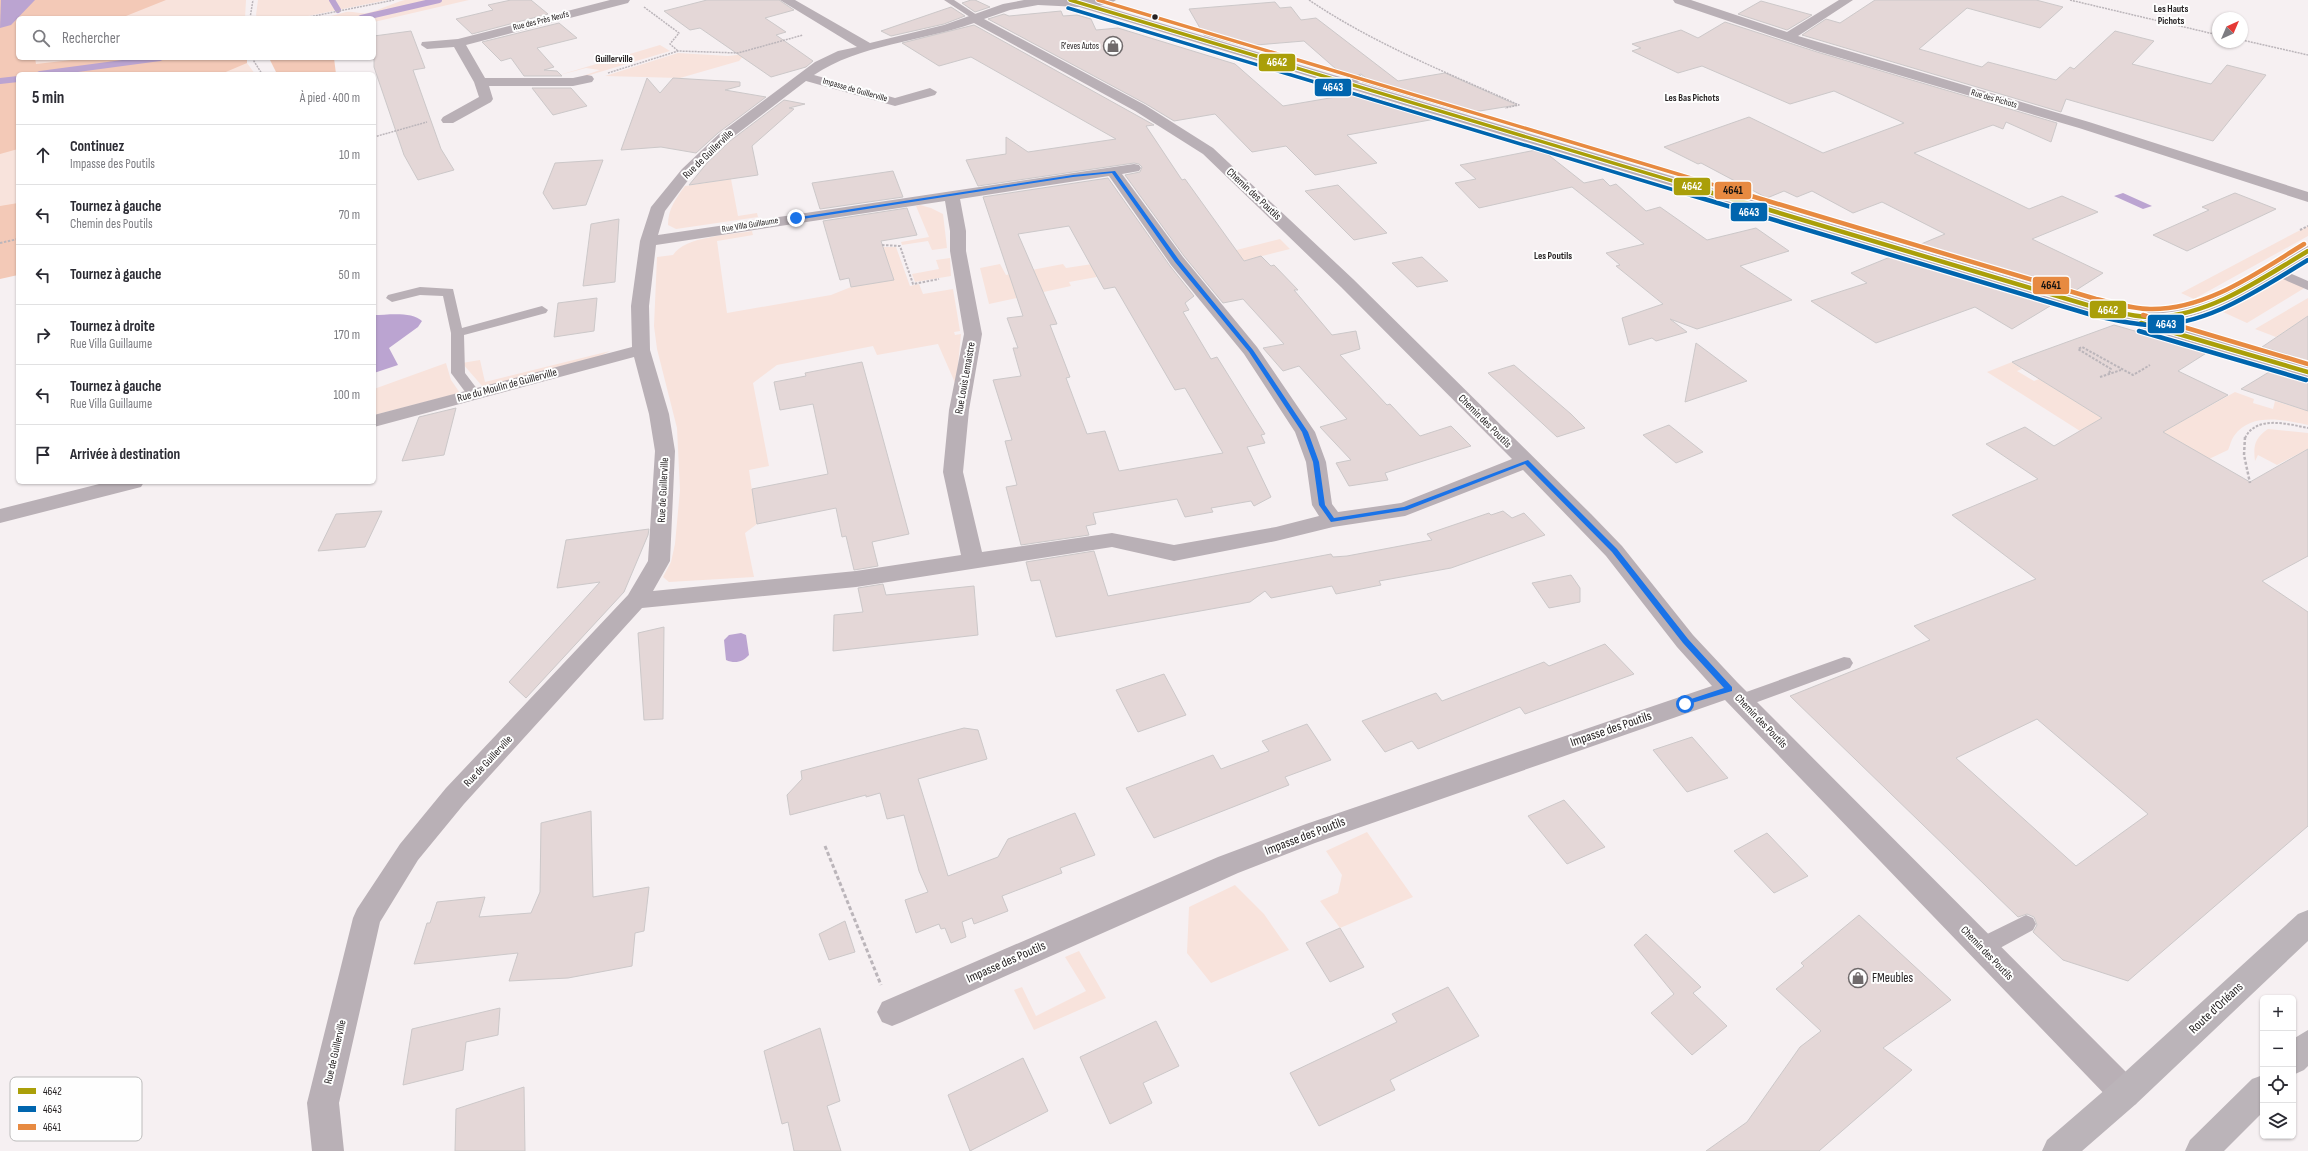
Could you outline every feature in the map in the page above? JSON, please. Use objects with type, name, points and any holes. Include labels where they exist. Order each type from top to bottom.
[{"type":"main road","points":[[1074,1],[1360,82],[2204,342],[2308,371]]},
{"type":"main road","points":[[2094,307],[2140,316],[2174,316],[2204,308],[2308,251]]},
{"type":"main road","points":[[2204,308],[2202,317],[2206,325],[2225,341],[2308,371]]},
{"type":"main road","name":"Route d'Orléans","points":[[2058,1151],[2125,1093],[2308,923]]},
{"type":"main road","points":[[2296,1057],[2308,1045]]},
{"type":"main road","points":[[2201,1151],[2260,1093]]},
{"type":"street","name":"Rue des Près Neufs","points":[[427,45],[458,42],[624,0]]},
{"type":"street","points":[[786,0],[830,27],[869,48]]},
{"type":"street","points":[[1074,1],[1110,0]]},
{"type":"street","name":"Rue des Pichots","points":[[1679,0],[1788,37],[2091,127],[2308,197]]},
{"type":"street","points":[[1788,37],[1847,0]]},
{"type":"street","name":"Rue de Guillerville","points":[[328,1151],[323,1103],[367,918],[409,852],[455,796],[636,601],[659,562],[665,451],[659,414],[640,350],[640,306],[648,241],[657,210],[687,172],[724,137],[820,65],[843,54],[948,28],[1007,7],[1038,1],[1074,1]]},
{"type":"street","name":"Chemin des Poutils","points":[[976,17],[981,23],[1140,108],[1208,151],[1347,283],[1614,551],[1685,641],[1735,695],[2125,1093]]},
{"type":"street","points":[[448,120],[486,98],[481,82],[458,42]]},
{"type":"street","name":"Impasse de Guillerville","points":[[804,76],[895,102],[930,92]]},
{"type":"street","points":[[481,82],[573,82],[587,79]]},
{"type":"street","name":"Rue Villa Guillaume","points":[[648,241],[1134,168]]},
{"type":"street","points":[[1113,172],[1177,261],[1251,351],[1305,432],[1316,462],[1322,505],[1333,520]]},
{"type":"street","name":"Rue Louis Lemaistre","points":[[952,195],[973,334],[959,410],[953,472],[973,561]]},
{"type":"street","name":"Rue du Moulin de Guillerville","points":[[376,420],[640,350]]},
{"type":"street","points":[[636,601],[856,579],[1112,540],[1174,553],[1276,534],[1333,520],[1405,509],[1526,462]]},
{"type":"street","points":[[0,516],[126,484]]},
{"type":"street","name":"Impasse des Poutils","points":[[892,1012],[1228,865],[1350,819],[1735,695]]},
{"type":"lane","name":"Chemin des Poutils","points":[[948,0],[976,17]]},
{"type":"lane","points":[[2273,270],[2308,286]]},
{"type":"lane","points":[[392,298],[420,291],[449,292],[457,333],[458,373],[474,394]]},
{"type":"lane","points":[[457,333],[542,310]]},
{"type":"lane","points":[[1735,695],[1844,663]]},
{"type":"lane","points":[[1982,948],[2026,924]]},
{"type":"path","points":[[250,16],[253,0]]},
{"type":"path","points":[[314,16],[394,0]]},
{"type":"path","points":[[1309,0],[1334,17],[1411,56],[1518,105],[1498,109]]},
{"type":"path","points":[[2070,0],[2212,34]]},
{"type":"path","points":[[641,5],[679,33],[670,44],[678,51]]},
{"type":"path","points":[[587,79],[678,51],[738,53],[830,27]]},
{"type":"path","points":[[2248,41],[2308,55]]},
{"type":"path","points":[[253,60],[261,72]]},
{"type":"path","points":[[376,136],[436,120],[448,120]]},
{"type":"path","points":[[0,243],[16,239]]},
{"type":"path","points":[[882,245],[891,244],[900,246],[913,284],[963,275]]},
{"type":"path","points":[[2109,373],[2111,369],[2078,350],[2082,348],[2133,375],[2150,365]]},
{"type":"path","points":[[2100,377],[2122,370]]},
{"type":"path","points":[[2250,482],[2244,440],[2249,431],[2261,424],[2308,428]]},
{"type":"path","points":[[825,846],[892,1012]]},
{"type":"shaded area","points":[[0,0],[246,0],[245,16],[16,16],[16,60],[247,60],[247,63],[254,72],[16,72],[16,235],[0,239]]},
{"type":"shaded area","points":[[0,0],[166,0],[126,16],[16,16],[16,60],[35,60],[36,64],[72,60],[247,60],[247,63],[226,72],[16,72],[16,150],[0,154]]},
{"type":"shaded area","points":[[258,0],[387,0],[308,16],[256,15]]},
{"type":"shaded area","points":[[405,0],[469,0],[376,22],[376,16],[331,16],[346,12],[367,13]]},
{"type":"shaded area","points":[[660,45],[670,51],[583,77],[580,77],[600,70],[586,68],[556,76]]},
{"type":"shaded area","points":[[678,53],[728,56],[745,54],[739,61],[680,78],[605,76]]},
{"type":"shaded area","points":[[270,60],[334,60],[336,72],[276,72]]},
{"type":"shaded area","points":[[731,179],[738,216],[757,213],[758,217],[676,229],[668,225],[671,209],[685,186]]},
{"type":"shaded area","points":[[2123,193],[2152,206],[2143,209],[2114,196]]},
{"type":"shaded area","points":[[16,203],[16,275],[0,279],[0,206]]},
{"type":"shaded area","points":[[920,205],[931,208],[943,214],[947,248],[932,250],[928,241],[902,245],[901,242],[929,237],[916,206]]},
{"type":"shaded area","points":[[2308,226],[2308,236],[2194,299],[2181,293]]},
{"type":"shaded area","points":[[752,231],[753,235],[717,241],[727,313],[831,295],[851,287],[883,247],[896,247],[910,286],[919,284],[923,294],[953,289],[960,331],[954,332],[955,335],[961,334],[956,385],[938,344],[877,355],[873,346],[777,365],[753,383],[769,466],[749,470],[757,524],[745,533],[754,577],[669,582],[663,577],[671,562],[675,544],[680,490],[677,428],[657,349],[654,326],[657,257],[673,255],[687,244],[698,240]]},
{"type":"shaded area","points":[[1280,239],[1290,249],[1203,271],[1209,257]]},
{"type":"shaded area","points":[[950,258],[951,276],[915,282],[912,274],[939,269],[936,260]]},
{"type":"shaded area","points":[[1119,260],[1163,265],[1069,282],[1071,286],[989,304],[980,268],[1000,264],[1006,275],[1063,264],[1066,268]]},
{"type":"shaded area","points":[[2282,278],[2306,287],[2247,323],[2223,312]]},
{"type":"shaded area","points":[[2308,298],[2308,316],[2276,337],[2255,329]]},
{"type":"shaded area","points":[[376,315],[406,315],[418,318],[422,321],[418,327],[389,348],[398,365],[376,372]]},
{"type":"shaded area","points":[[610,351],[598,357],[483,387],[462,363],[480,360],[485,382]]},
{"type":"shaded area","points":[[2012,362],[2022,369],[2017,371],[2034,381],[2039,379],[2102,418],[2080,431],[1987,372]]},
{"type":"shaded area","points":[[446,363],[451,380],[460,393],[376,414],[376,388]]},
{"type":"shaded area","points":[[2235,392],[2254,399],[2253,403],[2273,409],[2275,401],[2308,411],[2308,425],[2279,420],[2249,423],[2241,428],[2234,436],[2228,450],[2209,459],[2163,432]]},
{"type":"shaded area","points":[[2268,429],[2308,433],[2308,449],[2277,465],[2258,455],[2255,461],[2254,451],[2256,442]]},
{"type":"shaded area","points":[[741,633],[746,635],[749,655],[739,662],[726,660],[724,640],[729,635]]},
{"type":"shaded area","points":[[1367,832],[1413,897],[1340,928],[1320,901],[1338,893],[1342,875],[1326,851]]},
{"type":"shaded area","points":[[1235,885],[1264,914],[1289,950],[1211,983],[1187,953],[1189,907]]},
{"type":"shaded area","points":[[1079,951],[1106,998],[1034,1030],[1014,990],[1022,987],[1036,1016],[1086,991],[1065,957]]},
{"type":"building","points":[[511,0],[531,0],[548,14],[472,34],[456,19],[493,10],[488,5]]},
{"type":"building","points":[[707,0],[779,0],[794,10],[765,18],[786,32],[776,35],[813,61],[806,67],[771,77],[700,28],[690,30],[664,11]]},
{"type":"building","points":[[975,0],[990,7],[975,12],[962,3]]},
{"type":"building","points":[[1875,0],[2036,0],[2063,7],[2040,28],[1967,8],[1919,49],[1982,67],[1988,62],[2056,80],[2070,67],[2074,69],[2115,31],[2154,41],[2132,64],[2211,84],[2227,65],[2266,75],[2213,141],[2066,99],[2061,112],[1802,35],[1826,19],[1840,23]]},
{"type":"building","points":[[1761,1],[1812,15],[1787,30],[1738,14]]},
{"type":"building","points":[[1275,2],[1280,8],[1291,7],[1301,20],[1316,18],[1398,81],[1445,73],[1517,105],[1467,113],[1362,82],[1366,78],[1361,74],[1349,78],[1344,76],[1304,41],[1244,46],[1204,35],[1189,9]]},
{"type":"building","points":[[951,7],[965,16],[944,24],[891,36],[881,31]]},
{"type":"building","points":[[1061,11],[1063,16],[1077,15],[1091,19],[1096,30],[1118,28],[1235,64],[1283,106],[1359,93],[1441,118],[1347,135],[1377,163],[1315,175],[1286,146],[1252,152],[1215,114],[1174,121],[1146,104],[988,19],[1004,14],[1009,16]]},
{"type":"building","points":[[1725,22],[1817,52],[2057,123],[2051,142],[2006,122],[2003,129],[1993,125],[1914,153],[2029,209],[2062,196],[2098,212],[2032,239],[2103,273],[2070,294],[1914,247],[1945,234],[1882,202],[1853,213],[1812,191],[1797,197],[1784,191],[1767,198],[1701,163],[1698,164],[1664,147],[1749,117],[1823,153],[1904,123],[1834,91],[1790,104],[1702,66],[1678,73],[1632,51],[1641,48],[1632,44],[1681,30],[1698,38]]},
{"type":"building","points":[[559,23],[577,38],[537,48],[554,67],[544,70],[557,71],[562,76],[524,76],[511,58],[501,61],[482,42]]},
{"type":"building","points":[[974,25],[1154,125],[1146,126],[1182,180],[1185,179],[1244,261],[1261,256],[1271,266],[1274,265],[1298,290],[1294,290],[1332,335],[1356,331],[1360,349],[1340,355],[1387,405],[1390,404],[1420,436],[1451,426],[1471,446],[1385,473],[1388,480],[1349,486],[1336,463],[1351,460],[1320,427],[1347,419],[1299,366],[1283,371],[1263,348],[1284,344],[1243,299],[1223,303],[1184,256],[1125,175],[1140,172],[1142,167],[1139,164],[1134,163],[978,186],[966,160],[1006,154],[1006,137],[1028,152],[1116,139],[971,57],[939,66],[902,43]]},
{"type":"building","points":[[411,31],[425,68],[413,70],[441,149],[454,170],[418,180],[404,155],[374,67],[374,60],[376,60],[376,36]]},
{"type":"building","points":[[647,78],[660,93],[673,78],[740,82],[740,86],[725,90],[766,97],[718,133],[696,153],[661,147],[621,150]]},
{"type":"building","points":[[532,88],[571,88],[587,106],[553,115]]},
{"type":"building","points":[[784,100],[805,104],[789,108],[794,109],[752,146],[758,175],[689,185],[707,163],[730,141]]},
{"type":"building","points":[[1541,149],[1584,183],[1603,179],[1610,186],[1616,184],[1646,211],[1660,207],[1707,240],[1756,228],[1789,251],[1740,266],[1792,300],[1697,329],[1670,319],[1687,332],[1656,341],[1652,338],[1629,345],[1622,318],[1663,304],[1616,266],[1620,265],[1606,253],[1644,244],[1572,187],[1479,208],[1455,183],[1476,179],[1460,165]]},
{"type":"building","points":[[603,160],[586,205],[553,209],[543,193],[555,163]]},
{"type":"building","points":[[893,171],[903,197],[820,209],[812,183]]},
{"type":"building","points":[[1108,178],[1170,266],[1194,296],[1185,303],[1189,310],[1183,312],[1211,359],[1217,357],[1265,434],[1261,435],[1265,443],[1247,447],[1271,497],[1254,506],[1251,501],[1211,508],[1213,512],[1185,517],[1177,499],[1093,513],[1096,524],[1086,526],[1089,535],[1021,545],[1006,487],[1017,485],[1005,441],[1012,440],[993,380],[1021,376],[1013,348],[1018,348],[1007,318],[1023,316],[983,197]],"holes":[[[1069,226],[1104,289],[1115,287],[1175,390],[1185,388],[1223,453],[1119,471],[1105,431],[1087,434],[1066,378],[1070,377],[1050,325],[1057,324],[1018,234]]]},
{"type":"building","points":[[1338,185],[1387,233],[1354,240],[1305,191]]},
{"type":"building","points":[[2235,193],[2276,209],[2187,251],[2153,235],[2209,210],[2202,207]]},
{"type":"building","points":[[907,208],[917,235],[881,241],[894,280],[851,287],[849,278],[840,280],[823,221]]},
{"type":"building","points":[[619,219],[615,282],[583,286],[591,224]]},
{"type":"building","points":[[1895,255],[2055,303],[2012,329],[1975,307],[1876,343],[1811,301],[1867,283],[1851,273]]},
{"type":"building","points":[[1422,257],[1448,281],[1417,287],[1392,263]]},
{"type":"building","points":[[597,298],[594,331],[554,337],[558,303]]},
{"type":"building","points":[[2308,316],[2308,364],[2291,359],[2296,357],[2262,347]]},
{"type":"building","points":[[2114,325],[2208,352],[2178,371],[2228,395],[2163,432],[2250,482],[2308,449],[2308,556],[2262,581],[2308,612],[2308,826],[2128,981],[2063,960],[2033,932],[2037,925],[2034,917],[2027,914],[2018,917],[1790,696],[1930,640],[1914,626],[2036,579],[1952,515],[2038,479],[1986,444],[2025,427],[2054,446],[2102,418],[2012,362]],"holes":[[[2037,719],[2148,814],[2076,866],[1956,758]]]},
{"type":"building","points":[[1696,343],[1747,381],[1685,402]]},
{"type":"building","points":[[862,362],[909,534],[872,542],[878,566],[854,570],[846,536],[842,537],[836,508],[757,524],[752,489],[828,474],[813,404],[780,410],[774,382],[806,376],[805,373]]},
{"type":"building","points":[[1514,365],[1585,428],[1557,437],[1488,373]]},
{"type":"building","points":[[2274,369],[2308,379],[2308,411],[2241,389]]},
{"type":"building","points":[[456,408],[444,455],[402,461],[419,417]]},
{"type":"building","points":[[1669,425],[1703,452],[1676,463],[1643,435]]},
{"type":"building","points":[[382,511],[365,547],[318,551],[336,514]]},
{"type":"building","points":[[1503,511],[1512,518],[1524,513],[1545,535],[1451,568],[1379,581],[1381,585],[1336,594],[1332,586],[1271,598],[1265,591],[1250,602],[1056,637],[1040,580],[1031,581],[1026,562],[1094,551],[1108,596],[1331,554],[1333,557],[1347,556],[1432,540],[1427,534],[1489,513],[1491,515]]},
{"type":"building","points":[[649,529],[648,535],[624,592],[526,698],[509,682],[600,582],[557,588],[566,540]]},
{"type":"building","points":[[1571,575],[1580,588],[1580,602],[1549,608],[1532,583]]},
{"type":"building","points":[[883,584],[886,595],[974,586],[978,635],[833,651],[834,615],[863,612],[858,588]]},
{"type":"building","points":[[664,627],[663,719],[644,720],[638,633]]},
{"type":"building","points":[[1605,644],[1634,674],[1525,714],[1520,707],[1418,749],[1412,741],[1385,752],[1362,721],[1436,693],[1442,701],[1544,662],[1549,666]]},
{"type":"building","points":[[1164,674],[1186,715],[1138,732],[1116,690]]},
{"type":"building","points":[[1307,724],[1331,760],[1285,777],[1289,785],[1154,838],[1126,788],[1213,755],[1221,769],[1269,751],[1262,741]]},
{"type":"building","points":[[964,728],[978,730],[987,759],[918,779],[948,876],[998,857],[1008,839],[1075,813],[1095,855],[1060,868],[1062,873],[1002,896],[1008,911],[974,924],[972,918],[962,922],[966,937],[951,943],[945,928],[941,929],[939,924],[916,933],[905,900],[928,892],[919,871],[904,815],[887,819],[880,793],[866,797],[866,795],[790,815],[787,795],[802,779],[801,771]]},
{"type":"building","points":[[1692,737],[1728,778],[1687,792],[1653,750]]},
{"type":"building","points":[[1564,800],[1605,847],[1567,864],[1528,816]]},
{"type":"building","points":[[591,811],[593,897],[649,887],[644,931],[635,933],[632,966],[568,978],[509,981],[518,953],[414,964],[427,923],[430,923],[437,902],[485,897],[479,917],[531,913],[540,892],[541,823]]},
{"type":"building","points":[[1767,833],[1808,876],[1774,893],[1734,851]]},
{"type":"building","points":[[1859,915],[1951,1000],[1883,1048],[1912,1070],[1819,1151],[1706,1151],[1747,1122],[1800,1047],[1821,1031],[1776,989],[1804,966],[1801,963]]},
{"type":"building","points":[[845,921],[855,952],[829,960],[819,934]]},
{"type":"building","points":[[1340,928],[1364,967],[1330,982],[1306,943]]},
{"type":"building","points":[[1646,934],[1701,987],[1693,993],[1727,1026],[1692,1055],[1651,1013],[1674,994],[1634,945]]},
{"type":"building","points":[[1448,987],[1479,1036],[1390,1080],[1395,1090],[1319,1126],[1290,1073],[1397,1022],[1392,1014]]},
{"type":"building","points":[[500,1008],[498,1035],[466,1042],[463,1070],[403,1085],[412,1029]]},
{"type":"building","points":[[1156,1021],[1179,1066],[1143,1083],[1152,1103],[1110,1124],[1080,1057]]},
{"type":"building","points":[[820,1028],[840,1101],[827,1106],[841,1151],[794,1151],[788,1122],[782,1124],[764,1051]]},
{"type":"building","points":[[1023,1058],[1048,1111],[970,1151],[948,1095]]},
{"type":"building","points":[[524,1087],[525,1151],[455,1151],[456,1109]]},
{"type":"waterway","points":[[0,18],[19,0]]},
{"type":"waterway","points":[[332,0],[338,10]]},
{"type":"waterway","points":[[370,16],[439,0]]},
{"type":"waterway","points":[[55,72],[145,60]]},
{"type":"waterway","points":[[0,81],[16,79]]},
{"type":"transit line","name":"4642","points":[[1070,0],[2094,307],[2126,314],[2158,317],[2198,309],[2217,302],[2255,283],[2308,251]]},
{"type":"transit line","name":"4641","points":[[1098,0],[2096,299],[2126,306],[2156,309],[2176,307],[2195,302],[2233,286],[2304,244]]},
{"type":"transit line","name":"4643","points":[[1068,8],[2092,315],[2116,320],[2158,325],[2198,317],[2236,302],[2308,260]]},
{"type":"transit line","name":"4641","points":[[2143,315],[2308,364]]},
{"type":"transit line","name":"4642","points":[[2141,323],[2308,372]]},
{"type":"transit line","name":"4643","points":[[2139,331],[2306,380]]},
{"type":"place","name":"R'eves Autos","points":[[1113,46]]},
{"type":"place","name":"FMeubles","points":[[1858,978]]},
{"type":"district","name":"Les Hauts Pichots","points":[[2171,14]]},
{"type":"district","name":"Guillerville","points":[[614,59]]},
{"type":"district","name":"Les Bas Pichots","points":[[1692,98]]},
{"type":"district","name":"Les Poutils","points":[[1553,256]]},
{"type":"route","points":[[796,218],[1073,176],[1113,172],[1177,261],[1251,351],[1305,432],[1316,462],[1322,505],[1333,520],[1405,509],[1526,462],[1614,551],[1685,641],[1729,689],[1685,704]]}]
